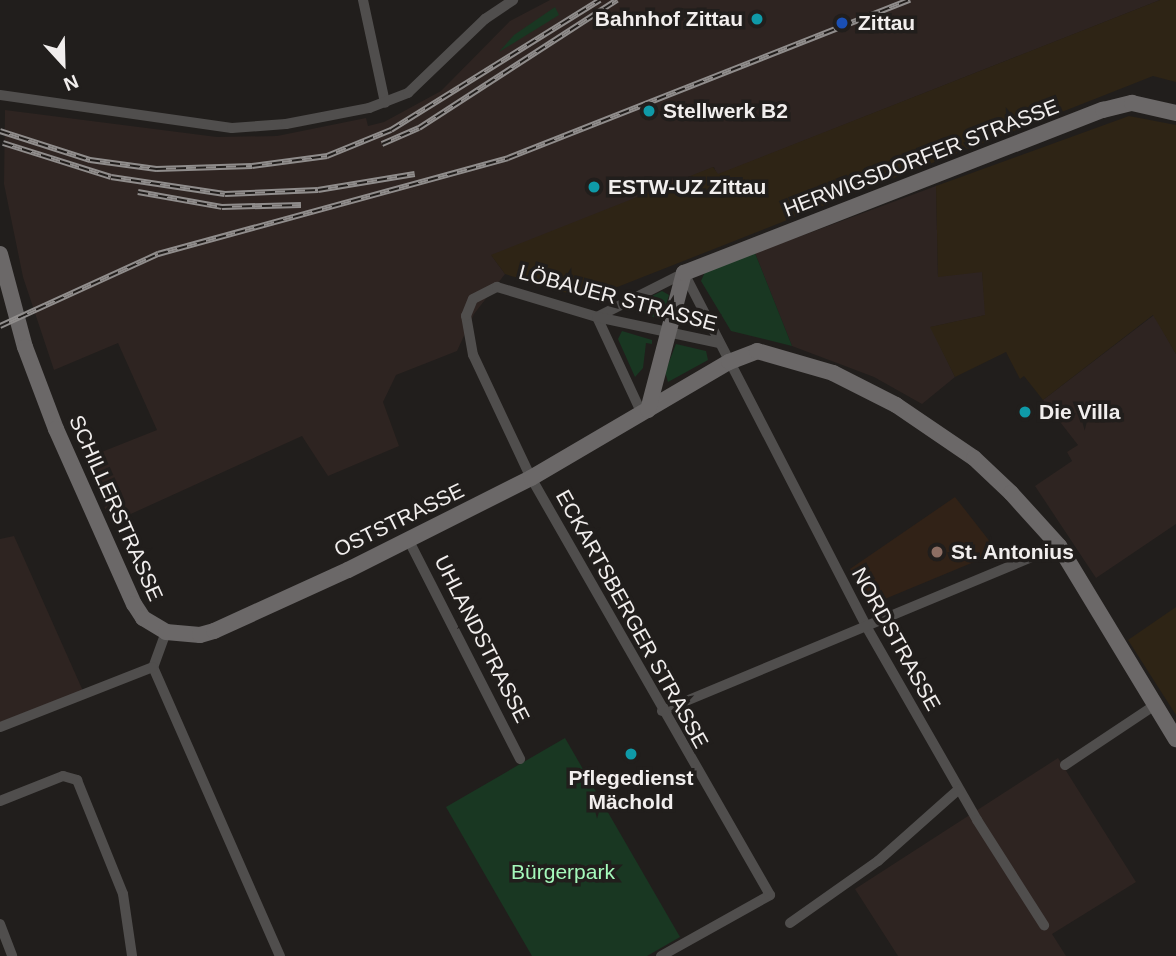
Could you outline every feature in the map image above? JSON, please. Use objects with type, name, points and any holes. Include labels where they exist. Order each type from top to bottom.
[{"type":"main road","name":"HERWIGSDORFER STRASSE","points":[[684,273],[1103,110],[1132,103],[1176,113]]},
{"type":"main road","name":"SCHILLERSTRASSE","points":[[0,254],[25,347],[62,442],[134,604],[143,618],[166,632]]},
{"type":"main road","points":[[645,412],[684,273]]},
{"type":"main road","name":"LÖBAUER STRASSE","points":[[729,362],[757,351],[833,373],[884,398],[974,458],[1059,546],[1176,739]]},
{"type":"main road","name":"OSTSTRASSE","points":[[166,632],[200,635],[230,626],[530,478],[729,362]]},
{"type":"street","points":[[363,0],[385,103]]},
{"type":"street","points":[[0,94],[232,128],[286,124],[385,103],[429,78],[485,19],[513,0]]},
{"type":"street","points":[[645,412],[597,317],[684,273],[719,342]]},
{"type":"street","name":"LÖBAUER STRASSE","points":[[472,355],[465,326],[467,306],[497,287],[597,317],[719,342],[729,362]]},
{"type":"street","name":"ECKARTSBERGER STRASSE","points":[[472,355],[530,478],[770,895],[661,956]]},
{"type":"street","name":"NORDSTRASSE","points":[[729,362],[866,626],[959,789],[1044,925]]},
{"type":"street","name":"UHLANDSTRASSE","points":[[408,539],[520,759]]},
{"type":"street","points":[[662,711],[1059,546]]},
{"type":"street","points":[[166,632],[153,667],[280,956]]},
{"type":"street","points":[[0,727],[153,667]]},
{"type":"street","points":[[1065,765],[1156,705]]},
{"type":"street","points":[[0,801],[63,776],[77,780],[123,894],[132,956]]},
{"type":"street","points":[[790,923],[878,861],[959,789]]},
{"type":"street","points":[[0,924],[12,956]]},
{"type":"shaded area","points":[[550,0],[1160,0],[717,175],[714,167],[492,256],[505,274],[474,314],[457,351],[396,375],[383,402],[399,446],[328,476],[302,436],[111,523],[84,459],[157,430],[118,343],[54,370],[23,277],[4,184],[5,110],[217,137],[277,136],[366,118],[368,126],[384,122],[441,91],[510,21]]},
{"type":"shaded area","points":[[1160,0],[1176,0],[1176,82],[1153,76],[587,299],[505,274],[491,255],[713,167],[718,174]]},
{"type":"shaded area","points":[[1129,116],[1176,125],[1176,354],[1153,315],[1043,400],[1024,376],[1020,379],[1006,352],[955,377],[930,327],[985,315],[982,272],[938,277],[936,186]]},
{"type":"shaded area","points":[[936,186],[938,276],[982,271],[986,315],[931,327],[955,377],[922,404],[874,377],[792,346],[755,253]]},
{"type":"shaded area","points":[[1154,315],[1176,354],[1176,524],[1096,578],[1035,486],[1072,461],[1067,452],[1078,445],[1043,400]]},
{"type":"shaded area","name":"St. Antonius","points":[[955,497],[998,552],[868,606],[850,569]]},
{"type":"shaded area","points":[[14,536],[83,691],[0,722],[0,539]]},
{"type":"shaded area","points":[[1176,607],[1176,715],[1128,640]]},
{"type":"shaded area","points":[[1058,758],[1136,882],[1052,934],[1066,956],[898,956],[855,889]]},
{"type":"green space","points":[[555,7],[559,15],[499,52],[514,35]]},
{"type":"green space","points":[[755,253],[792,346],[731,331],[701,281],[705,272]]},
{"type":"green space","points":[[662,291],[669,295],[664,312],[657,318],[644,315],[638,303]]},
{"type":"green space","points":[[622,331],[652,340],[652,344],[646,343],[643,368],[635,377],[618,339]]},
{"type":"green space","points":[[676,344],[706,351],[708,360],[668,382],[665,372]]},
{"type":"green space","name":"Bürgerpark","points":[[565,738],[680,937],[647,956],[532,956],[446,807]]},
{"type":"railway","points":[[0,131],[90,160],[156,169],[252,166],[327,156],[391,130],[600,0]]},
{"type":"railway","points":[[382,144],[419,128],[617,0]]},
{"type":"railway","points":[[0,326],[158,254],[508,158],[910,0]]},
{"type":"railway","points":[[3,143],[111,177],[225,194],[318,190],[415,174]]},
{"type":"railway","points":[[138,192],[222,207],[301,205]]},
{"type":"place","name":"Bahnhof Zittau","points":[[757,19]]},
{"type":"place","name":"Zittau","points":[[842,23]]},
{"type":"place","name":"Stellwerk B2","points":[[649,111]]},
{"type":"place","name":"ESTW-UZ Zittau","points":[[594,187]]},
{"type":"place","name":"Die Villa","points":[[1025,412]]},
{"type":"place","name":"St. Antonius","points":[[937,552]]},
{"type":"place","name":"Pflegedienst Mächold","points":[[631,754]]}]
